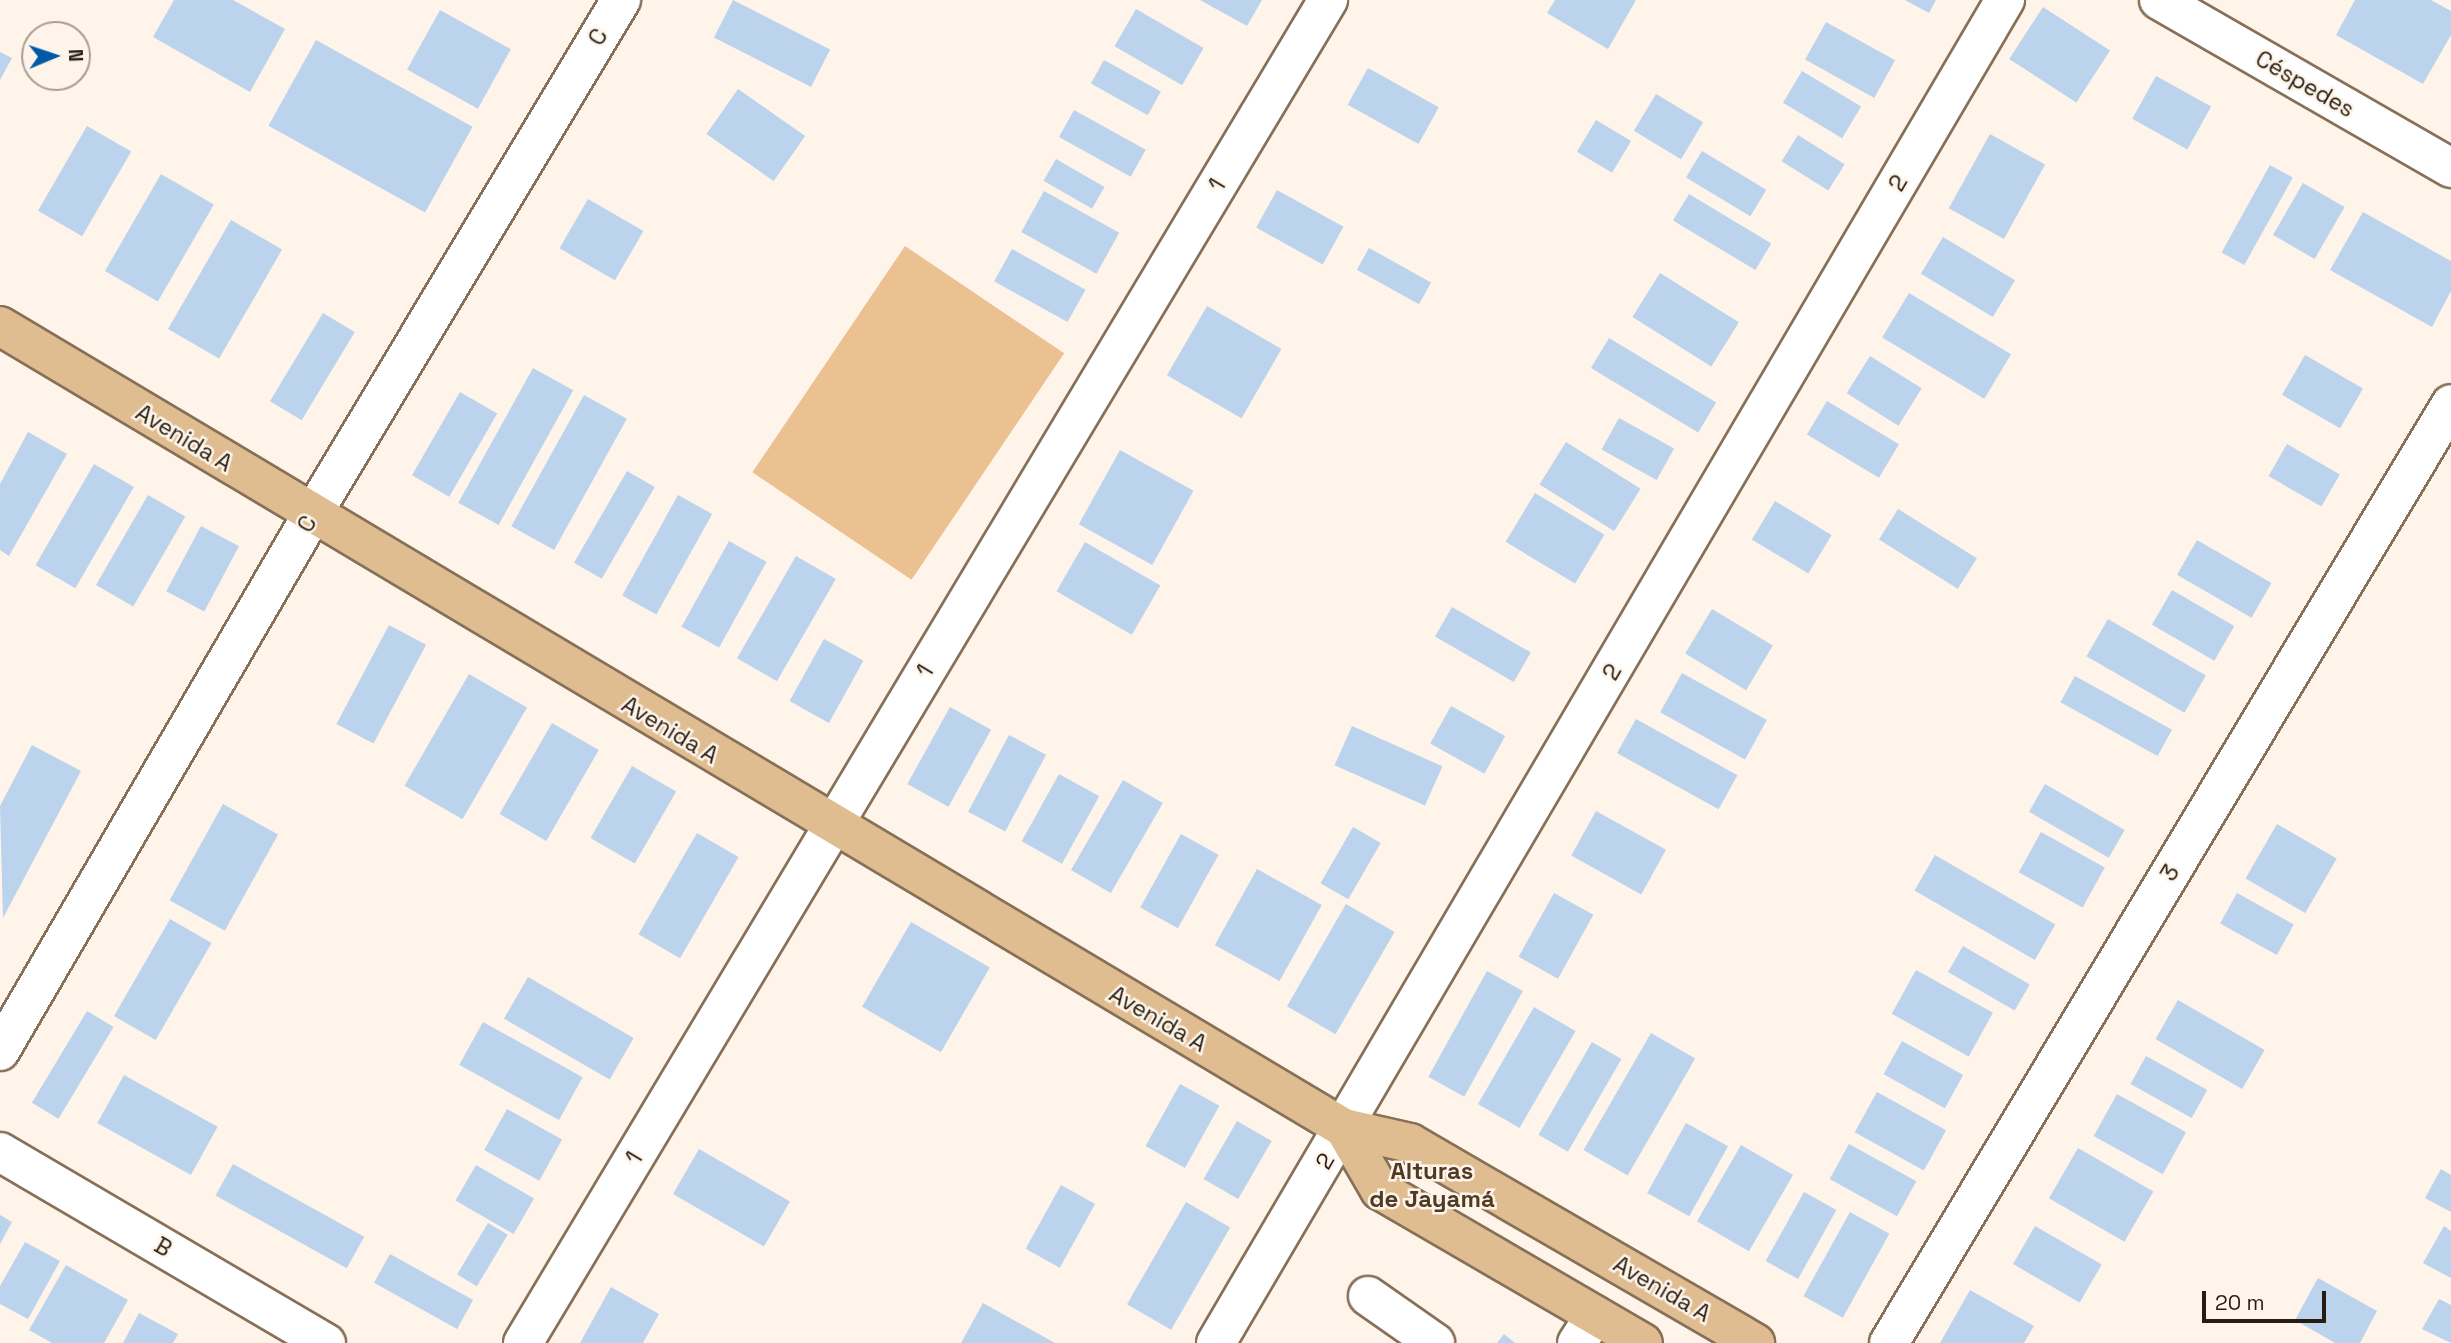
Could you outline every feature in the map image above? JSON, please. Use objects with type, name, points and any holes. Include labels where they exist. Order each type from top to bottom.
[{"type":"main road","name":"Avenida A","points":[[0,327],[832,826],[1344,1128],[1410,1143],[1755,1343]]},
{"type":"main road","name":"Avenida A","points":[[1344,1128],[1380,1190],[1586,1329],[1643,1343]]},
{"type":"main road","points":[[1586,1329],[1625,1267]]},
{"type":"street","name":"1","points":[[523,1343],[1328,0]]},
{"type":"street","name":"2","points":[[1216,1343],[2005,0]]},
{"type":"street","name":"Céspedes","points":[[2159,0],[2451,169]]},
{"type":"street","name":"C","points":[[0,1051],[613,3]]},
{"type":"street","name":"3","points":[[1889,1343],[2451,404]]},
{"type":"street","name":"B","points":[[0,1152],[326,1343]]},
{"type":"street","points":[[1368,1296],[1435,1343]]},
{"type":"shaded area","points":[[905,246],[1064,353],[912,580],[752,472]]},
{"type":"building","points":[[174,0],[233,0],[285,29],[250,92],[153,37]]},
{"type":"building","points":[[733,0],[830,49],[811,87],[714,37]]},
{"type":"building","points":[[1200,0],[1262,0],[1247,26]]},
{"type":"building","points":[[1555,0],[1636,0],[1608,49],[1547,13]]},
{"type":"building","points":[[1905,0],[1936,0],[1929,13]]},
{"type":"building","points":[[2355,0],[2431,0],[2451,11],[2451,35],[2423,84],[2336,35]]},
{"type":"building","points":[[2043,7],[2110,51],[2076,103],[2009,59]]},
{"type":"building","points":[[1136,9],[1204,48],[1182,85],[1114,46]]},
{"type":"building","points":[[440,10],[511,49],[478,109],[407,69]]},
{"type":"building","points":[[1826,22],[1895,60],[1874,98],[1805,60]]},
{"type":"building","points":[[316,40],[473,127],[425,212],[268,126]]},
{"type":"building","points":[[0,52],[12,58],[0,80]]},
{"type":"building","points":[[1104,60],[1161,92],[1148,115],[1091,84]]},
{"type":"building","points":[[1368,68],[1439,107],[1418,144],[1348,105]]},
{"type":"building","points":[[1802,71],[1861,107],[1842,138],[1783,103]]},
{"type":"building","points":[[2156,76],[2211,107],[2187,149],[2132,119]]},
{"type":"building","points":[[738,89],[805,136],[774,181],[706,134]]},
{"type":"building","points":[[1656,94],[1703,122],[1681,159],[1634,131]]},
{"type":"building","points":[[1074,110],[1146,150],[1131,177],[1059,137]]},
{"type":"building","points":[[1596,120],[1631,141],[1612,173],[1577,152]]},
{"type":"building","points":[[87,126],[131,152],[82,236],[38,211]]},
{"type":"building","points":[[1990,134],[2045,165],[2004,239],[1949,208]]},
{"type":"building","points":[[1798,135],[1845,164],[1828,190],[1782,161]]},
{"type":"building","points":[[1702,151],[1766,190],[1750,216],[1686,178]]},
{"type":"building","points":[[1056,159],[1104,187],[1092,209],[1044,181]]},
{"type":"building","points":[[2270,165],[2293,178],[2244,265],[2222,252]]},
{"type":"building","points":[[161,174],[214,204],[158,301],[105,271]]},
{"type":"building","points":[[2303,183],[2345,207],[2315,259],[2273,235]]},
{"type":"building","points":[[1277,190],[1343,227],[1323,264],[1256,228]]},
{"type":"building","points":[[1044,191],[1119,233],[1096,274],[1021,232]]},
{"type":"building","points":[[1689,194],[1771,243],[1755,270],[1673,221]]},
{"type":"building","points":[[588,199],[643,231],[615,280],[560,248]]},
{"type":"building","points":[[2363,212],[2451,261],[2451,291],[2432,327],[2330,270]]},
{"type":"building","points":[[231,220],[282,250],[219,359],[168,329]]},
{"type":"building","points":[[1943,237],[2015,280],[1993,317],[1921,274]]},
{"type":"building","points":[[1369,248],[1431,282],[1419,304],[1357,270]]},
{"type":"building","points":[[1012,249],[1085,290],[1068,322],[994,281]]},
{"type":"building","points":[[1660,273],[1739,322],[1711,366],[1632,317]]},
{"type":"building","points":[[1909,293],[2011,354],[1984,399],[1882,338]]},
{"type":"building","points":[[1207,306],[1281,349],[1241,418],[1167,375]]},
{"type":"building","points":[[323,313],[355,332],[302,420],[270,401]]},
{"type":"building","points":[[1609,338],[1716,402],[1698,432],[1591,368]]},
{"type":"building","points":[[2305,355],[2363,388],[2340,428],[2282,395]]},
{"type":"building","points":[[1870,356],[1922,388],[1898,426],[1847,393]]},
{"type":"building","points":[[533,368],[573,390],[499,525],[458,503]]},
{"type":"building","points":[[460,392],[497,414],[449,497],[412,475]]},
{"type":"building","points":[[584,395],[627,419],[554,550],[511,526]]},
{"type":"building","points":[[1827,401],[1899,444],[1879,478],[1807,434]]},
{"type":"building","points":[[1619,418],[1674,449],[1657,480],[1602,449]]},
{"type":"building","points":[[28,432],[67,454],[9,556],[0,550],[0,484]]},
{"type":"building","points":[[1566,442],[1641,489],[1614,531],[1540,484]]},
{"type":"building","points":[[2287,444],[2340,474],[2321,507],[2268,476]]},
{"type":"building","points":[[1120,450],[1193,491],[1152,565],[1079,524]]},
{"type":"building","points":[[94,464],[134,487],[75,588],[36,565]]},
{"type":"building","points":[[627,471],[655,487],[602,579],[574,563]]},
{"type":"building","points":[[1535,493],[1604,535],[1575,584],[1506,542]]},
{"type":"building","points":[[148,495],[185,516],[133,607],[96,585]]},
{"type":"building","points":[[678,495],[712,514],[656,614],[622,596]]},
{"type":"building","points":[[1775,501],[1832,535],[1808,574],[1752,540]]},
{"type":"building","points":[[1898,509],[1977,558],[1958,589],[1879,540]]},
{"type":"building","points":[[201,526],[239,546],[204,612],[166,591]]},
{"type":"building","points":[[2197,540],[2271,583],[2251,618],[2177,575]]},
{"type":"building","points":[[729,541],[767,562],[719,648],[681,627]]},
{"type":"building","points":[[1085,542],[1160,586],[1132,635],[1056,591]]},
{"type":"building","points":[[796,556],[836,579],[777,681],[737,658]]},
{"type":"building","points":[[2172,590],[2234,626],[2214,661],[2152,625]]},
{"type":"building","points":[[1452,607],[1531,652],[1514,682],[1435,636]]},
{"type":"building","points":[[1712,609],[1773,646],[1746,690],[1685,654]]},
{"type":"building","points":[[2108,619],[2206,676],[2184,713],[2086,656]]},
{"type":"building","points":[[389,625],[426,645],[374,744],[336,724]]},
{"type":"building","points":[[824,639],[863,661],[829,723],[790,701]]},
{"type":"building","points":[[1682,673],[1767,720],[1745,759],[1660,712]]},
{"type":"building","points":[[469,674],[527,707],[463,819],[404,786]]},
{"type":"building","points":[[2075,676],[2172,730],[2158,756],[2060,702]]},
{"type":"building","points":[[1451,706],[1505,736],[1484,774],[1430,744]]},
{"type":"building","points":[[950,707],[991,730],[948,807],[907,784]]},
{"type":"building","points":[[1636,719],[1737,775],[1719,809],[1617,753]]},
{"type":"building","points":[[552,723],[599,750],[546,841],[500,814]]},
{"type":"building","points":[[1352,726],[1442,766],[1425,806],[1335,765]]},
{"type":"building","points":[[1009,735],[1046,755],[1005,832],[968,812]]},
{"type":"building","points":[[32,745],[81,771],[3,918],[0,806]]},
{"type":"building","points":[[632,766],[676,792],[635,863],[590,838]]},
{"type":"building","points":[[1059,774],[1099,796],[1062,864],[1022,841]]},
{"type":"building","points":[[1123,780],[1163,803],[1111,893],[1071,870]]},
{"type":"building","points":[[2045,784],[2125,830],[2109,858],[2029,812]]},
{"type":"building","points":[[223,804],[278,835],[225,931],[170,900]]},
{"type":"building","points":[[1596,811],[1666,850],[1641,894],[1571,856]]},
{"type":"building","points":[[2277,824],[2337,858],[2305,913],[2246,879]]},
{"type":"building","points":[[1353,827],[1381,843],[1348,899],[1320,883]]},
{"type":"building","points":[[2041,832],[2105,867],[2083,908],[2019,872]]},
{"type":"building","points":[[697,833],[739,857],[680,958],[638,934]]},
{"type":"building","points":[[1181,834],[1219,855],[1178,928],[1140,907]]},
{"type":"building","points":[[1935,855],[2055,924],[2035,960],[1914,891]]},
{"type":"building","points":[[1257,869],[1322,905],[1280,981],[1215,945]]},
{"type":"building","points":[[1554,893],[1593,915],[1558,979],[1519,957]]},
{"type":"building","points":[[2237,893],[2294,925],[2277,955],[2220,924]]},
{"type":"building","points":[[1346,904],[1394,932],[1335,1034],[1287,1006]]},
{"type":"building","points":[[170,919],[212,943],[156,1040],[114,1016]]},
{"type":"building","points":[[911,922],[990,968],[941,1052],[862,1007]]},
{"type":"building","points":[[1963,946],[2030,985],[2015,1010],[1948,972]]},
{"type":"building","points":[[1916,970],[1993,1013],[1969,1056],[1892,1014]]},
{"type":"building","points":[[1487,971],[1523,991],[1464,1097],[1428,1077]]},
{"type":"building","points":[[528,977],[634,1038],[610,1080],[504,1019]]},
{"type":"building","points":[[2178,1000],[2265,1050],[2242,1089],[2156,1039]]},
{"type":"building","points":[[1534,1007],[1576,1031],[1520,1128],[1478,1104]]},
{"type":"building","points":[[87,1011],[114,1027],[58,1119],[32,1103]]},
{"type":"building","points":[[483,1022],[583,1077],[559,1120],[459,1065]]},
{"type":"building","points":[[1651,1033],[1695,1058],[1628,1175],[1584,1150]]},
{"type":"building","points":[[1902,1041],[1963,1075],[1945,1108],[1884,1074]]},
{"type":"building","points":[[1592,1042],[1621,1059],[1568,1152],[1538,1135]]},
{"type":"building","points":[[2146,1056],[2207,1090],[2192,1118],[2130,1084]]},
{"type":"building","points":[[124,1075],[218,1127],[191,1175],[97,1123]]},
{"type":"building","points":[[1180,1084],[1219,1106],[1185,1168],[1146,1146]]},
{"type":"building","points":[[1877,1092],[1946,1130],[1924,1171],[1855,1132]]},
{"type":"building","points":[[2117,1094],[2186,1132],[2163,1174],[2094,1136]]},
{"type":"building","points":[[507,1109],[562,1140],[539,1181],[484,1150]]},
{"type":"building","points":[[1237,1121],[1272,1141],[1238,1199],[1204,1179]]},
{"type":"building","points":[[1686,1123],[1728,1146],[1689,1216],[1647,1193]]},
{"type":"building","points":[[1849,1144],[1916,1181],[1897,1216],[1830,1179]]},
{"type":"building","points":[[1741,1145],[1793,1175],[1749,1251],[1697,1221]]},
{"type":"building","points":[[2078,1148],[2153,1191],[2124,1242],[2049,1198]]},
{"type":"building","points":[[699,1149],[790,1202],[764,1247],[673,1194]]},
{"type":"building","points":[[233,1164],[364,1237],[347,1268],[216,1195]]},
{"type":"building","points":[[476,1165],[534,1198],[514,1234],[456,1201]]},
{"type":"building","points":[[2441,1169],[2451,1175],[2451,1212],[2425,1198]]},
{"type":"building","points":[[1061,1185],[1095,1204],[1060,1268],[1026,1249]]},
{"type":"building","points":[[1804,1192],[1836,1210],[1798,1279],[1766,1261]]},
{"type":"building","points":[[1186,1202],[1230,1228],[1171,1330],[1127,1304]]},
{"type":"building","points":[[1850,1212],[1889,1234],[1843,1318],[1803,1296]]},
{"type":"building","points":[[0,1215],[12,1222],[0,1244]]},
{"type":"building","points":[[488,1223],[508,1235],[477,1286],[457,1274]]},
{"type":"building","points":[[2035,1226],[2102,1264],[2080,1303],[2013,1264]]},
{"type":"building","points":[[2444,1226],[2451,1231],[2451,1278],[2423,1263]]},
{"type":"building","points":[[25,1242],[60,1261],[28,1319],[0,1304],[0,1286]]},
{"type":"building","points":[[390,1254],[473,1300],[457,1329],[374,1283]]},
{"type":"building","points":[[66,1265],[128,1300],[104,1343],[52,1343],[29,1330]]},
{"type":"building","points":[[2318,1278],[2377,1311],[2360,1343],[2335,1343],[2295,1320]]},
{"type":"building","points":[[611,1287],[659,1314],[643,1343],[580,1343]]},
{"type":"building","points":[[1970,1290],[2034,1326],[2024,1343],[1940,1343]]},
{"type":"building","points":[[2439,1299],[2451,1305],[2451,1343],[2422,1329]]},
{"type":"building","points":[[983,1303],[1055,1343],[961,1343]]},
{"type":"building","points":[[139,1313],[178,1334],[173,1343],[123,1343]]},
{"type":"building","points":[[1504,1334],[1515,1343],[1497,1343]]},
{"type":"district","name":"Alturas de Jayamá","points":[[1432,1185]]}]
